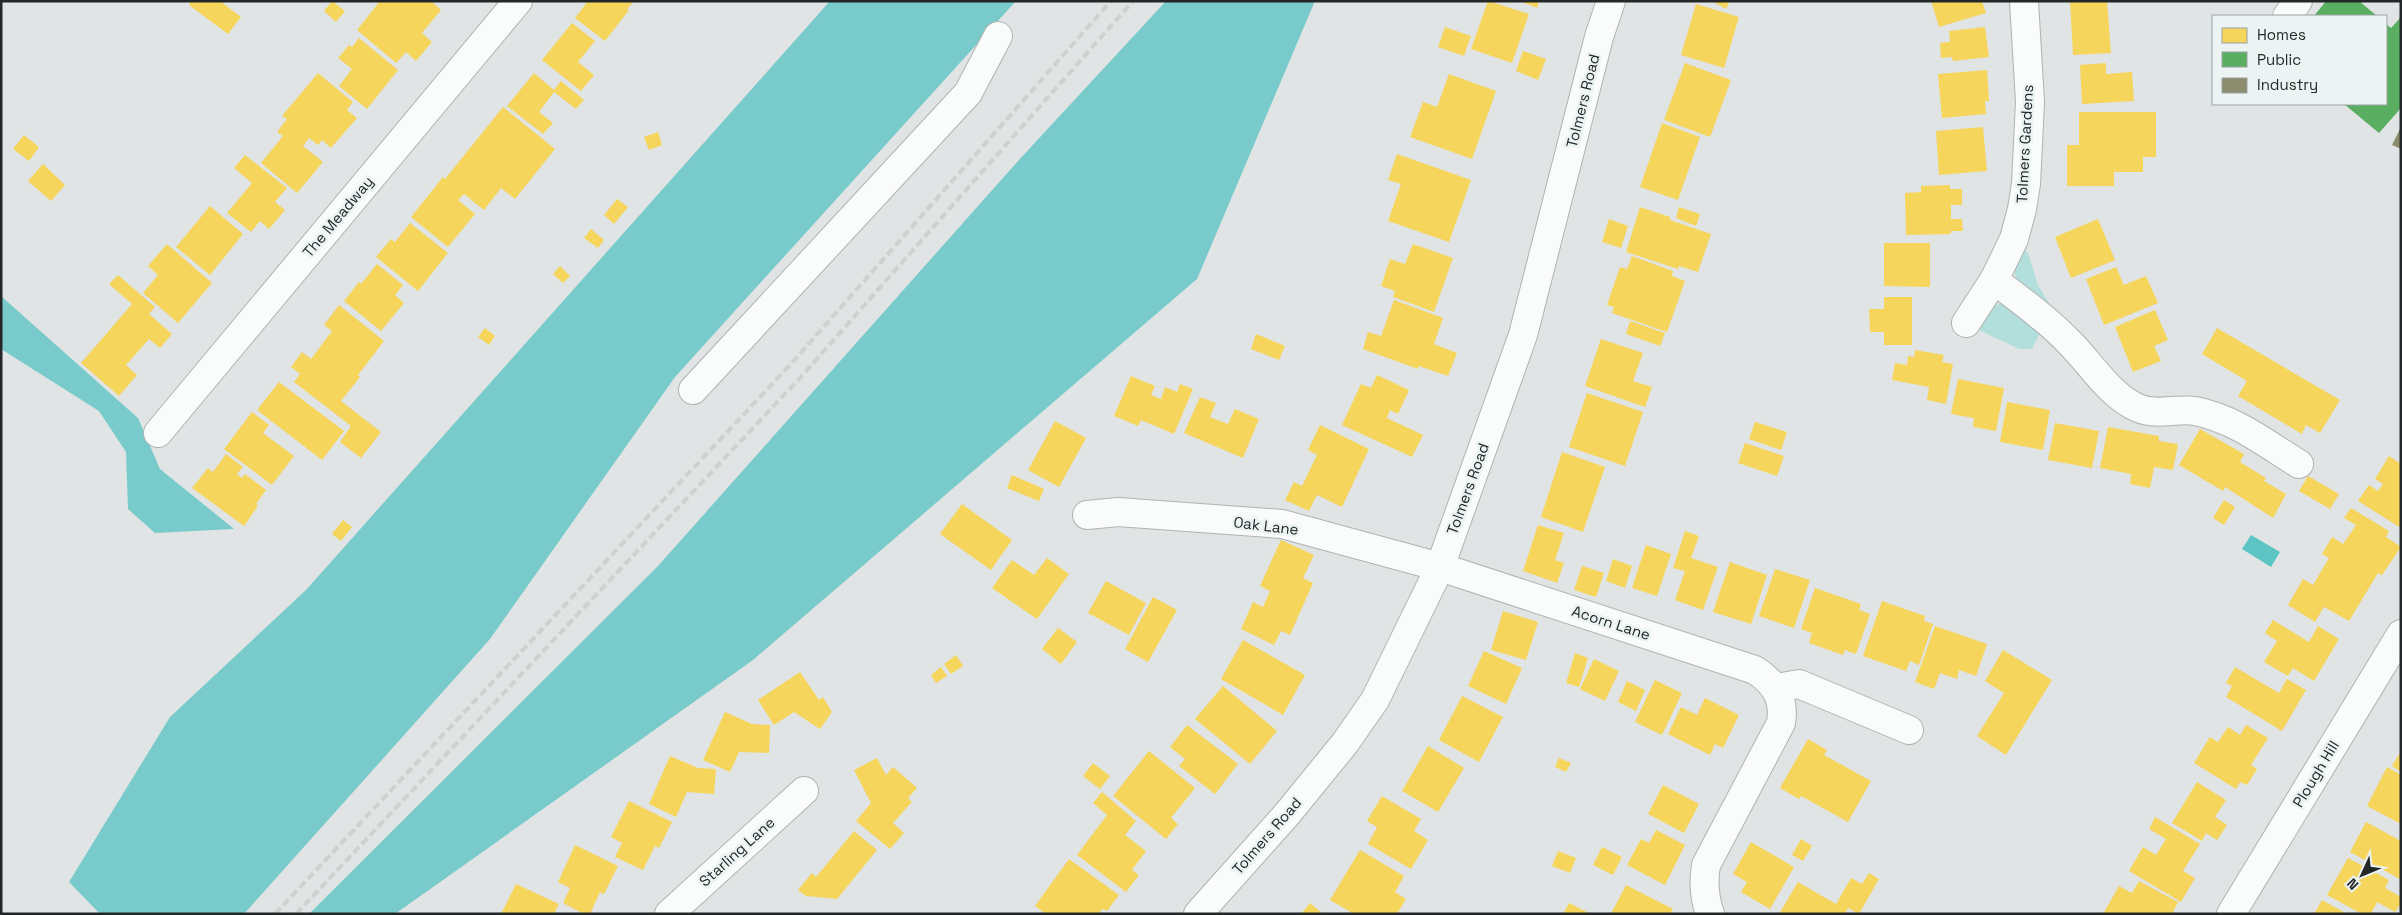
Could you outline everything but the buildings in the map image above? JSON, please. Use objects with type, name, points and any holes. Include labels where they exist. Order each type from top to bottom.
[{"type":"street","name":"The Meadway","points":[[158,433],[518,1]]},
{"type":"street","name":"Tolmers Road","points":[[1198,914],[1288,813],[1345,743],[1375,700],[1440,567],[1523,336],[1597,47],[1611,1]]},
{"type":"street","name":"Tolmers Gardens","points":[[1966,323],[1994,280],[2014,239],[2022,209],[2026,184],[2030,102],[2024,1]]},
{"type":"street","points":[[2287,15],[2298,1]]},
{"type":"street","points":[[693,390],[968,93],[998,36]]},
{"type":"street","points":[[1994,280],[2040,314],[2070,342],[2121,398],[2139,409],[2154,412],[2193,411],[2227,419],[2299,464]]},
{"type":"street","name":"Oak Lane","points":[[1087,515],[1118,512],[1282,524],[1440,567]]},
{"type":"street","name":"Acorn Lane","points":[[1440,567],[1755,670],[1767,678],[1776,688]]},
{"type":"street","name":"Plough Hill","points":[[2231,914],[2401,634]]},
{"type":"street","points":[[1710,914],[1703,882],[1706,865],[1781,723],[1783,711],[1776,688],[1799,684],[1909,730]]},
{"type":"street","name":"Starling Lane","points":[[669,914],[804,791]]},
{"type":"shaded area","points":[[830,1],[1016,1],[675,377],[490,639],[244,914],[100,914],[69,882],[170,717],[306,590]]},
{"type":"shaded area","points":[[1166,1],[1315,1],[1197,279],[753,660],[395,914],[309,914],[658,566],[1018,161]]},
{"type":"shaded area","points":[[2025,250],[2028,253],[2038,285],[2053,310],[2024,289],[2016,278],[2015,264]]},
{"type":"shaded area","points":[[1,296],[138,418],[160,469],[234,529],[155,533],[128,509],[126,452],[99,411],[1,349]]},
{"type":"shaded area","points":[[2000,304],[2008,306],[2040,333],[2032,349],[2019,349],[1977,329],[1990,306]]},
{"type":"shaded area","points":[[2251,535],[2280,552],[2271,567],[2242,549]]},
{"type":"railway","points":[[275,914],[790,365],[1111,1]]},
{"type":"railway","points":[[296,914],[800,378],[1133,1]]}]
